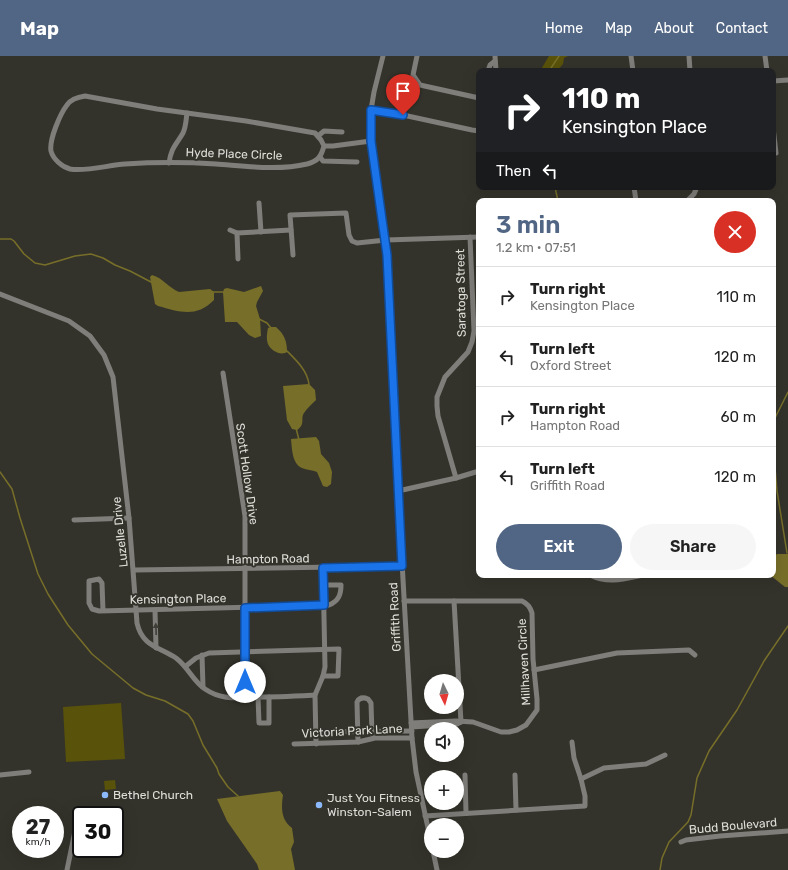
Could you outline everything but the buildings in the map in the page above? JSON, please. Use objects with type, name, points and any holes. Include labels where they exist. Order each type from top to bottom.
[{"type":"street","name":"Griffith Road","points":[[382,56],[371,110],[371,141],[386,240],[412,738],[416,772],[425,816]]},
{"type":"street","points":[[417,56],[413,75],[420,84],[476,97]]},
{"type":"street","points":[[631,56],[633,68]]},
{"type":"street","points":[[689,56],[690,68]]},
{"type":"street","points":[[765,56],[767,68]]},
{"type":"street","points":[[489,68],[495,58]]},
{"type":"street","points":[[495,58],[496,68]]},
{"type":"street","points":[[776,81],[788,80]]},
{"type":"street","name":"Hyde Place Circle","points":[[320,157],[315,161],[305,164],[288,166],[238,166],[169,163],[124,164],[70,169],[62,165],[54,158],[51,150],[52,139],[67,104],[77,97],[85,96],[157,109],[246,121],[315,133],[318,136],[324,131],[342,132]]},
{"type":"street","points":[[371,110],[403,115],[476,131]]},
{"type":"street","name":"Hyde Place Circle","points":[[169,163],[172,149],[183,133],[187,113]]},
{"type":"street","points":[[318,136],[324,146]]},
{"type":"street","points":[[324,146],[371,141]]},
{"type":"street","points":[[324,146],[320,157],[323,161],[357,162]]},
{"type":"street","points":[[690,198],[696,190]]},
{"type":"street","points":[[259,203],[261,232]]},
{"type":"street","points":[[292,255],[290,215],[346,213],[349,235],[352,241],[358,243],[386,240],[476,237]]},
{"type":"street","points":[[230,230],[237,233],[291,230]]},
{"type":"street","points":[[237,233],[238,259]]},
{"type":"street","name":"Saratoga Street","points":[[456,478],[442,432],[437,406],[437,397],[445,377],[468,352],[472,342],[474,331],[470,237]]},
{"type":"street","name":"Luzelle Drive","points":[[0,294],[69,321],[90,336],[104,355],[113,377],[129,518],[137,623],[140,633],[148,643],[175,657],[186,666],[194,679],[212,693],[224,697],[245,698],[315,696]]},
{"type":"street","name":"Scott Hollow Drive","points":[[223,373],[245,516],[245,698]]},
{"type":"street","points":[[398,491],[476,472]]},
{"type":"street","points":[[74,520],[129,518]]},
{"type":"street","name":"Hampton Road","points":[[134,570],[402,566]]},
{"type":"street","points":[[316,744],[315,696],[325,667],[323,568]]},
{"type":"street","points":[[599,578],[608,581],[630,578]]},
{"type":"street","points":[[99,579],[102,583],[103,611],[95,611],[90,606],[89,581],[99,579]]},
{"type":"street","name":"Kensington Place","points":[[103,611],[245,608],[333,604],[341,594],[341,585],[323,585]]},
{"type":"street","name":"Millhaven Circle","points":[[404,601],[522,601],[526,603],[532,613],[537,710],[526,725],[517,730],[501,732],[473,722],[464,722]]},
{"type":"street","points":[[454,601],[461,722]]},
{"type":"street","points":[[155,610],[156,648]]},
{"type":"street","points":[[186,666],[202,655],[214,653],[339,649],[338,676],[323,676]]},
{"type":"street","points":[[534,670],[617,653],[689,650],[696,655]]},
{"type":"street","points":[[202,655],[203,687]]},
{"type":"street","points":[[258,697],[259,723],[269,723],[269,697]]},
{"type":"street","points":[[358,742],[357,702],[360,698],[366,698],[370,700],[371,703],[372,739]]},
{"type":"street","name":"Millhaven Circle","points":[[443,722],[456,720],[461,722]]},
{"type":"street","name":"Millhaven Circle","points":[[412,727],[424,725]]},
{"type":"street","name":"Victoria Park Lane","points":[[315,732],[358,730],[372,732],[412,727]]},
{"type":"street","name":"Victoria Park Lane","points":[[294,744],[358,742],[372,739],[412,738]]},
{"type":"street","points":[[425,816],[585,806],[585,796],[574,758],[572,742]]},
{"type":"street","points":[[581,779],[604,768],[646,764],[665,754]]},
{"type":"street","points":[[0,775],[29,772]]},
{"type":"street","points":[[515,774],[516,810]]},
{"type":"street","points":[[465,775],[466,813]]},
{"type":"street","name":"Budd Boulevard","points":[[681,842],[686,840],[720,836],[788,831]]},
{"type":"street","points":[[67,870],[72,846]]},
{"type":"street","points":[[434,858],[437,870]]},
{"type":"shaded area","points":[[549,56],[568,56],[564,58],[563,64],[560,68],[542,68]]},
{"type":"shaded area","points":[[152,275],[156,276],[179,292],[210,289],[214,292],[214,300],[201,309],[188,312],[158,306],[155,304],[150,277]]},
{"type":"shaded area","points":[[261,286],[263,291],[256,306],[260,319],[261,336],[255,338],[249,335],[237,322],[225,322],[223,292],[224,289],[227,288],[244,292]]},
{"type":"shaded area","points":[[276,327],[283,335],[286,341],[287,352],[279,353],[269,347],[267,342],[267,334],[268,328]]},
{"type":"shaded area","points":[[309,384],[315,390],[316,400],[304,413],[300,428],[297,430],[292,429],[287,420],[283,386]]},
{"type":"shaded area","points":[[316,437],[319,441],[321,454],[329,463],[332,472],[331,484],[327,487],[323,486],[317,472],[304,469],[299,466],[293,455],[291,439]]},
{"type":"shaded area","points":[[788,554],[788,587],[785,587],[774,578],[776,578],[776,555]]},
{"type":"shaded area","points":[[121,703],[125,759],[66,762],[63,707]]},
{"type":"shaded area","points":[[115,780],[116,789],[105,790],[104,781]]},
{"type":"shaded area","points":[[280,791],[283,795],[282,809],[284,817],[288,825],[292,828],[294,842],[291,849],[295,870],[259,870],[257,864],[227,821],[217,799]]},
{"type":"waterway","points":[[551,68],[559,56]]},
{"type":"waterway","points":[[556,190],[557,198]]},
{"type":"waterway","points":[[0,239],[11,239],[14,241],[24,254],[35,263],[45,265],[75,256],[91,254],[103,258],[151,282]]},
{"type":"waterway","points":[[213,292],[223,292]]},
{"type":"waterway","points":[[259,319],[267,323],[271,328]]},
{"type":"waterway","points":[[286,350],[297,361],[306,374],[309,384]]},
{"type":"waterway","points":[[776,416],[788,392]]},
{"type":"waterway","points":[[296,428],[299,440]]},
{"type":"waterway","points":[[0,472],[12,489],[38,574],[48,594],[68,625],[92,654],[133,688],[146,695],[165,701],[188,714],[193,721],[203,745],[219,774],[228,787],[238,796]]},
{"type":"waterway","points":[[776,479],[787,553]]},
{"type":"waterway","points":[[660,870],[662,858],[669,842],[688,822],[691,815],[697,778],[709,751],[737,710],[764,661],[788,626]]},
{"type":"place","name":"Bethel Church","points":[[105,795]]},
{"type":"place","name":"Just You Fitness Winston-Salem","points":[[319,805]]},
{"type":"route","points":[[245,682],[245,608],[324,605],[323,568],[402,566],[386,240],[371,141],[371,110],[403,115]]}]
